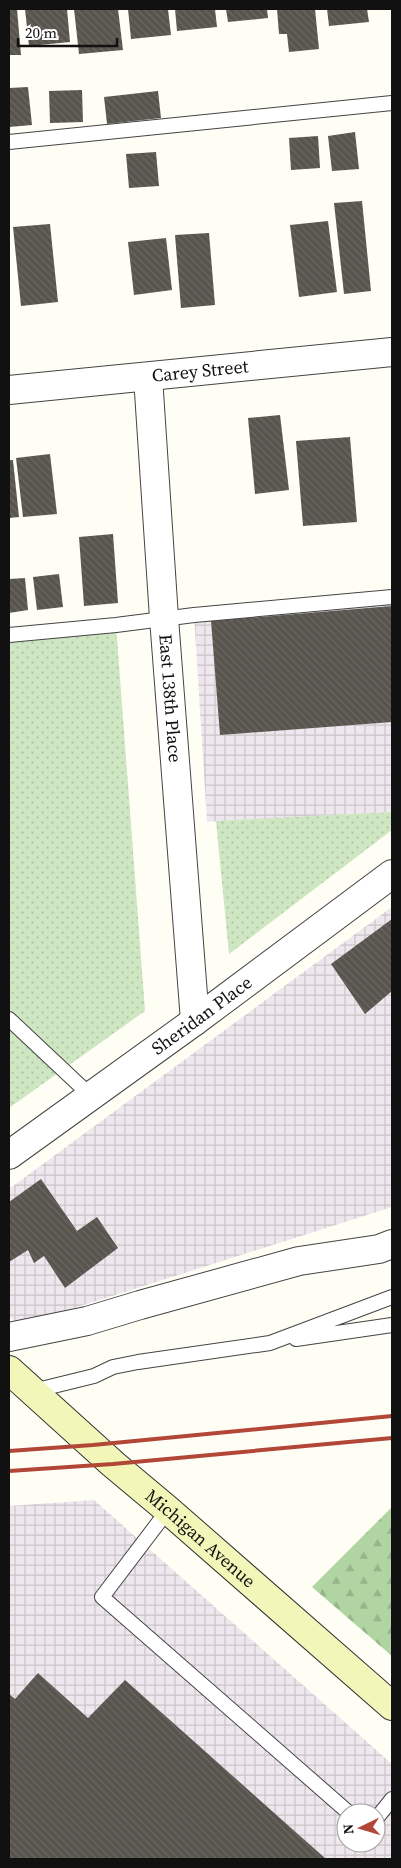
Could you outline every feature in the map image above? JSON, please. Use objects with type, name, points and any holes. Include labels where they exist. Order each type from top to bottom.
[{"type":"main road","name":"Michigan Avenue","points":[[9,1370],[113,1464],[392,1706]]},
{"type":"street","name":"Carey Street","points":[[9,390],[392,352]]},
{"type":"street","name":"East 138th Place","points":[[148,377],[164,618],[195,1021]]},
{"type":"street","name":"Sheridan Place","points":[[9,1155],[195,1021],[392,874]]},
{"type":"street","points":[[9,1337],[87,1321],[299,1261],[379,1249],[392,1244]]},
{"type":"lane","points":[[9,142],[392,103]]},
{"type":"lane","points":[[9,634],[392,597]]},
{"type":"lane","points":[[9,1019],[91,1096]]},
{"type":"lane","points":[[270,1342],[392,1297]]},
{"type":"lane","points":[[33,1391],[94,1376],[113,1367],[138,1362],[392,1325]]},
{"type":"lane","points":[[168,1510],[102,1597],[338,1803]]},
{"type":"shaded area","points":[[392,597],[392,812],[207,822],[194,615]]},
{"type":"shaded area","points":[[392,907],[392,1207],[43,1318],[23,1328],[9,1316],[9,1189]]},
{"type":"shaded area","points":[[94,1500],[392,1764],[392,1859],[9,1859],[9,1506]]},
{"type":"green space","points":[[116,625],[145,1011],[9,1108],[9,635]]},
{"type":"green space","points":[[392,812],[392,830],[229,954],[216,821]]},
{"type":"green space","points":[[392,1507],[392,1656],[312,1587]]},
{"type":"building","points":[[9,9],[17,9],[21,55],[9,55]]},
{"type":"building","points":[[25,9],[67,9],[70,42],[29,46]]},
{"type":"building","points":[[74,9],[118,9],[123,50],[79,54]]},
{"type":"building","points":[[128,9],[168,9],[171,35],[131,39]]},
{"type":"building","points":[[175,9],[215,9],[217,27],[177,31]]},
{"type":"building","points":[[226,9],[267,9],[268,18],[228,22]]},
{"type":"building","points":[[277,9],[315,9],[319,49],[289,52],[287,34],[279,34]]},
{"type":"building","points":[[327,9],[367,9],[369,22],[329,26]]},
{"type":"building","points":[[28,87],[32,125],[9,127],[9,88]]},
{"type":"building","points":[[82,90],[83,122],[50,123],[49,91]]},
{"type":"building","points":[[158,91],[161,118],[107,124],[104,97]]},
{"type":"building","points":[[355,132],[359,169],[332,171],[328,136]]},
{"type":"building","points":[[318,136],[320,168],[291,170],[289,138]]},
{"type":"building","points":[[156,152],[159,186],[129,188],[126,154]]},
{"type":"building","points":[[362,201],[371,291],[344,294],[334,203]]},
{"type":"building","points":[[328,221],[337,292],[299,297],[290,225]]},
{"type":"building","points":[[50,224],[58,302],[21,306],[13,227]]},
{"type":"building","points":[[209,233],[215,305],[181,308],[175,235]]},
{"type":"building","points":[[166,238],[172,290],[134,295],[128,242]]},
{"type":"building","points":[[280,415],[289,490],[255,494],[248,418]]},
{"type":"building","points":[[350,437],[357,522],[303,526],[296,441]]},
{"type":"building","points":[[50,454],[57,514],[23,517],[16,458]]},
{"type":"building","points":[[9,460],[13,460],[19,517],[9,518]]},
{"type":"building","points":[[113,534],[118,603],[84,606],[79,537]]},
{"type":"building","points":[[59,574],[63,607],[37,610],[33,577]]},
{"type":"building","points":[[25,578],[28,610],[9,613],[9,579]]},
{"type":"building","points":[[392,606],[392,722],[220,735],[211,621]]},
{"type":"building","points":[[392,919],[392,991],[365,1014],[331,964]]},
{"type":"building","points":[[41,1179],[77,1231],[97,1217],[118,1248],[65,1288],[44,1256],[34,1263],[28,1250],[9,1262],[9,1202]]},
{"type":"building","points":[[38,1673],[88,1718],[125,1680],[326,1859],[9,1859],[9,1694],[15,1699]]},
{"type":"railway","points":[[9,1451],[93,1445],[392,1416]]},
{"type":"railway","points":[[9,1471],[113,1464],[392,1438]]}]
